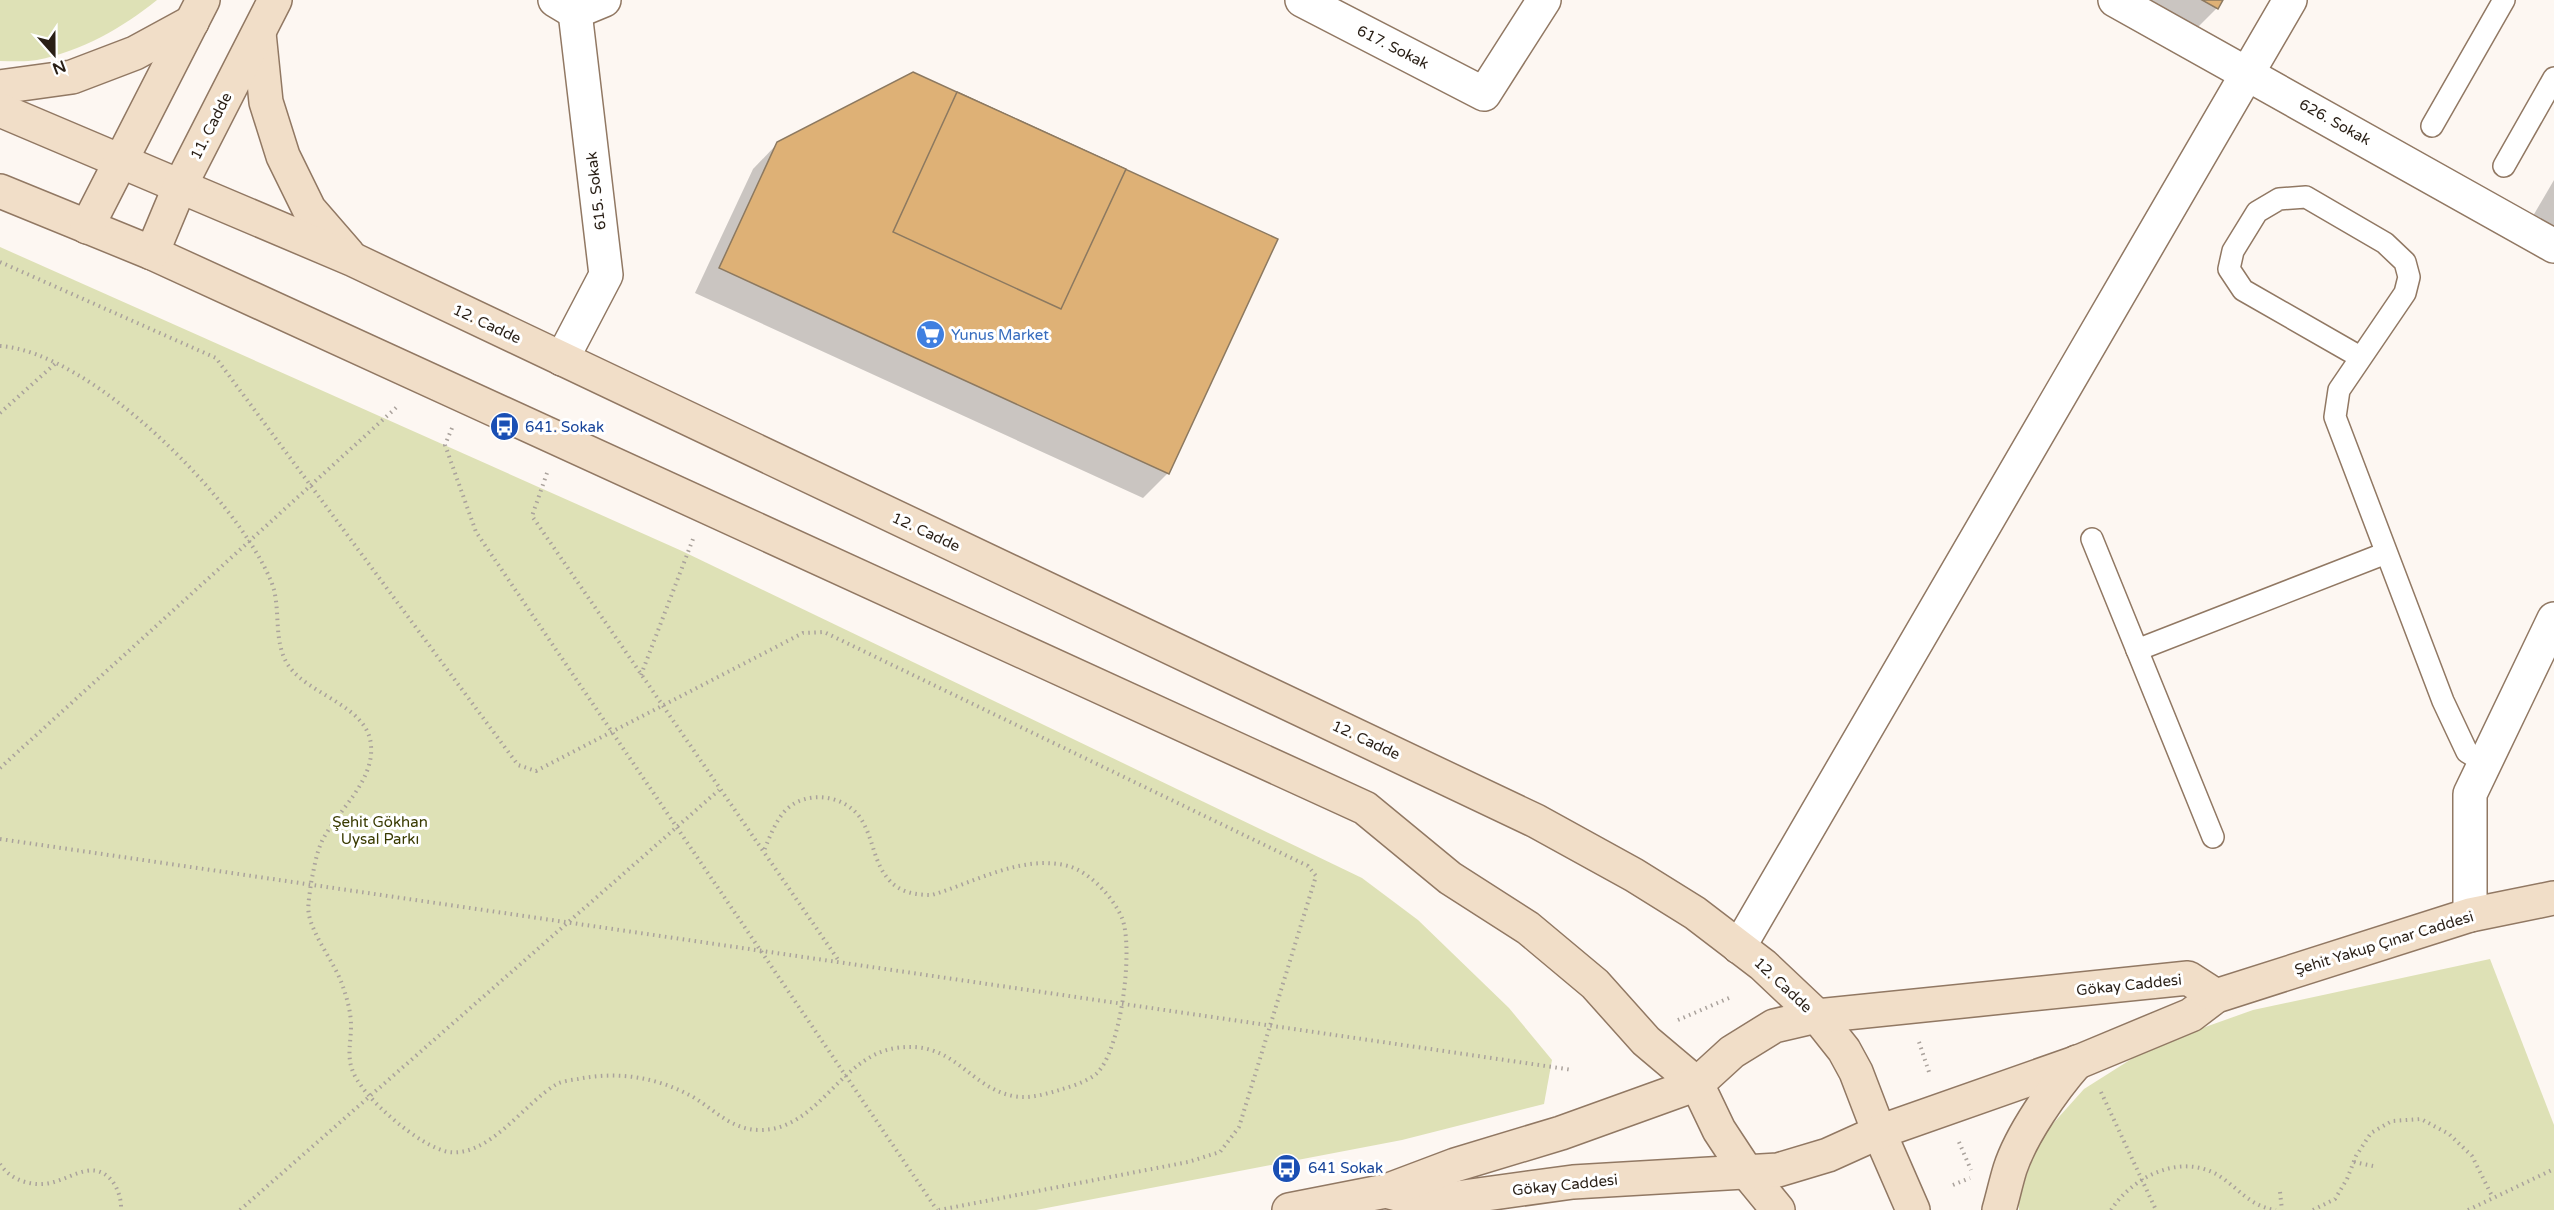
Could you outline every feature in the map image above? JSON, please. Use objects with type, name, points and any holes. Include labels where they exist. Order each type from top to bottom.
[{"type":"main road","name":"11. Cadde","points":[[152,253],[180,186],[275,0]]},
{"type":"main road","points":[[0,87],[72,77],[135,53],[198,11]]},
{"type":"main road","points":[[87,228],[198,11]]},
{"type":"main road","points":[[259,33],[266,102],[283,156],[309,209],[354,260]]},
{"type":"main road","name":"12. Cadde","points":[[0,110],[354,260],[1536,821],[1695,913],[1763,965],[1816,1016]]},
{"type":"main road","points":[[0,191],[152,253],[1365,808],[1450,878],[1528,928],[1594,984],[1646,1041],[1697,1084],[1719,1130],[1746,1171],[1778,1210]]},
{"type":"main road","name":"Şehit Yakup Çınar Caddesi","points":[[2216,996],[2470,915],[2554,898]]},
{"type":"main road","name":"Gökay Caddesi","points":[[1816,1016],[2188,978],[2216,996]]},
{"type":"main road","points":[[2000,1210],[2011,1168],[2057,1084],[2087,1072],[2191,1015],[2216,996]]},
{"type":"main road","points":[[1697,1084],[1732,1052],[1774,1026],[1816,1016],[1844,1050],[1856,1072],[1913,1210]]},
{"type":"main road","points":[[1746,1171],[1778,1170],[1805,1163],[1879,1132],[2087,1072]]},
{"type":"main road","name":"Gökay Caddesi","points":[[1289,1210],[1386,1191],[1455,1165],[1561,1133],[1697,1084]]},
{"type":"main road","name":"Gökay Caddesi","points":[[1386,1191],[1427,1202],[1573,1182],[1746,1171]]},
{"type":"street","name":"617. Sokak","points":[[1302,0],[1484,94],[1544,0]]},
{"type":"street","name":"626. Sokak","points":[[2115,0],[2554,246]]},
{"type":"street","points":[[1739,947],[2290,0]]},
{"type":"street","name":"615. Sokak","points":[[562,359],[606,275],[578,4]]},
{"type":"street","points":[[2470,915],[2470,794],[2554,618]]},
{"type":"lane","points":[[2432,126],[2504,0]]},
{"type":"lane","points":[[2504,166],[2554,78]]},
{"type":"lane","points":[[2360,357],[2243,290],[2229,269],[2233,252],[2257,212],[2279,199],[2306,197],[2385,243],[2405,262],[2409,277],[2405,292],[2339,390],[2335,417],[2443,701],[2467,752],[2484,762]]},
{"type":"lane","points":[[2092,539],[2213,837]]},
{"type":"lane","points":[[2137,650],[2386,554]]},
{"type":"path","points":[[0,262],[216,358],[518,765],[536,771],[612,732],[803,633],[824,632],[1308,866],[1316,876],[1239,1127],[1220,1152],[1188,1162],[938,1210],[612,732],[476,532],[445,445],[465,397]]},
{"type":"path","points":[[0,346],[19,347],[57,362],[120,402],[154,431],[194,471],[249,541],[273,584],[279,640],[285,662],[298,676],[360,720],[369,732],[370,761],[364,777],[319,848],[308,912],[341,982],[350,1008],[351,1067],[369,1098],[396,1122],[432,1146],[448,1152],[468,1150],[489,1140],[560,1083],[594,1076],[625,1075],[657,1081],[694,1098],[740,1129],[767,1131],[799,1118],[821,1102],[846,1075],[878,1052],[900,1047],[928,1049],[949,1056],[990,1086],[1011,1096],[1037,1096],[1074,1085],[1096,1074],[1112,1053],[1121,1004],[1127,943],[1122,917],[1095,882],[1076,867],[1052,863],[1022,865],[932,896],[918,896],[891,883],[878,866],[868,833],[861,818],[851,807],[837,799],[817,797],[799,802],[785,811],[773,829],[763,853]]},
{"type":"path","points":[[0,413],[57,362]]},
{"type":"path","points":[[0,768],[400,404]]},
{"type":"path","points":[[551,464],[532,516],[839,962]]},
{"type":"path","points":[[641,675],[695,533]]},
{"type":"path","points":[[240,1210],[719,790]]},
{"type":"path","points":[[0,838],[1573,1070]]},
{"type":"path","points":[[1669,1024],[1729,998]]},
{"type":"path","points":[[1918,1042],[1932,1082]]},
{"type":"path","points":[[2087,1072],[2156,1210]]},
{"type":"path","points":[[2313,1210],[2335,1199],[2371,1133],[2392,1121],[2421,1119],[2449,1134],[2472,1156],[2493,1198]]},
{"type":"path","points":[[1958,1141],[1974,1176]]},
{"type":"path","points":[[2354,1162],[2373,1166]]},
{"type":"path","points":[[0,1164],[10,1177],[34,1183],[52,1183],[88,1170],[107,1175],[122,1199],[122,1210]]},
{"type":"path","points":[[2111,1210],[2120,1196],[2141,1178],[2169,1169],[2192,1167],[2213,1172],[2252,1202],[2276,1210]]},
{"type":"path","points":[[2468,1210],[2554,1169]]},
{"type":"path","points":[[2280,1192],[2282,1210]]},
{"type":"green space","points":[[0,0],[157,0],[116,29],[86,44],[54,56],[19,61],[0,61]]},
{"type":"green space","name":"Şehit Gökhan Uysal Parkı","points":[[0,247],[682,551],[1362,878],[1418,920],[1509,1008],[1552,1060],[1544,1104],[1402,1140],[1036,1210],[0,1210]]},
{"type":"green space","points":[[2490,959],[2554,1125],[2554,1210],[2019,1210],[2019,1197],[2040,1138],[2084,1089],[2152,1046],[2253,1010]]},
{"type":"building","points":[[2202,0],[2223,0],[2218,9]]},
{"type":"building","points":[[913,72],[1278,239],[1169,474],[719,268],[777,142]]},
{"type":"building","points":[[957,92],[1126,169],[1061,309],[893,232]]},
{"type":"place","name":"Yunus Market","points":[[930,335]]},
{"type":"place","name":"641. Sokak","points":[[504,427]]},
{"type":"place","name":"641 Sokak","points":[[1287,1168]]}]
